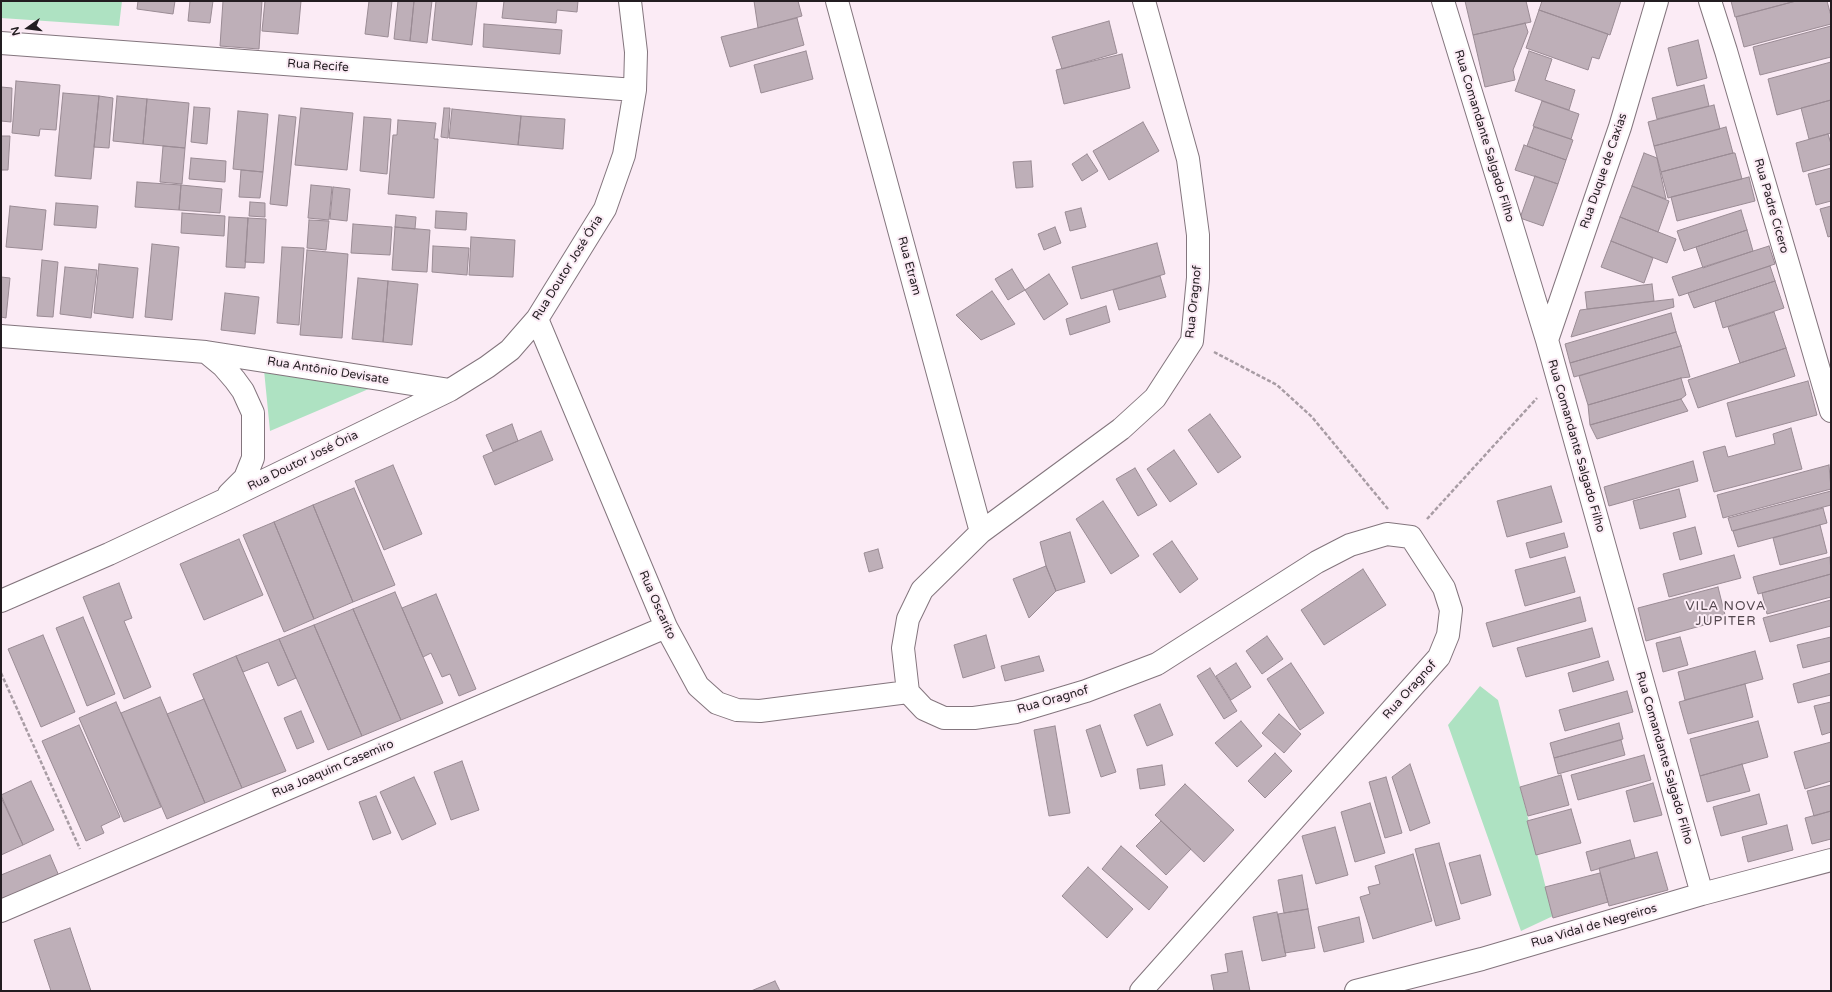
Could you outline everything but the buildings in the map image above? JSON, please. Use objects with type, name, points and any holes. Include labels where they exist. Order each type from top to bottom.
[{"type":"street","name":"Rua Doutor José Ória","points":[[1,601],[109,554],[222,501],[450,390],[487,367],[510,350],[537,319],[605,209],[624,154],[635,90],[636,52],[630,1]]},
{"type":"street","name":"Rua Etram","points":[[837,1],[981,532]]},
{"type":"street","name":"Rua Oragnof","points":[[1142,991],[1439,657],[1448,635],[1451,610],[1444,588],[1411,537],[1388,534],[1350,545],[1317,562],[1157,664],[1086,691],[1016,712],[974,718],[944,718],[924,709],[908,692],[903,648],[908,619],[922,590],[981,532],[1121,429],[1155,398],[1192,341],[1198,278],[1198,235],[1188,159],[1144,1]]},
{"type":"street","name":"Rua Comandante Salgado Filho","points":[[1443,1],[1547,340],[1556,377],[1702,894]]},
{"type":"street","name":"Rua Duque de Caxias","points":[[1547,340],[1620,127],[1657,1]]},
{"type":"street","name":"Rua Padre Cícero","points":[[1710,1],[1831,411]]},
{"type":"street","name":"Rua Recife","points":[[1,43],[635,90]]},
{"type":"street","name":"Rua Oscarito","points":[[537,319],[666,627],[698,686],[717,703],[737,710],[760,711],[908,692]]},
{"type":"street","name":"Rua Antônio Devisate","points":[[1,336],[206,352],[450,390]]},
{"type":"street","name":"Rua Doutor José Ória","points":[[206,352],[223,366],[235,380],[243,391],[253,412],[253,458],[245,478],[222,501]]},
{"type":"street","name":"Rua Joaquim Casemiro","points":[[1,911],[666,627]]},
{"type":"street","name":"Rua Vidal de Negreiros","points":[[1356,991],[1482,959],[1702,894],[1831,860]]},
{"type":"path","points":[[1192,341],[1277,385],[1312,417],[1411,537],[1556,377]]},
{"type":"path","points":[[1,673],[90,873]]},
{"type":"green space","points":[[1,1],[122,1],[119,26],[1,18]]},
{"type":"green space","points":[[264,370],[378,385],[270,431]]},
{"type":"green space","points":[[1480,686],[1498,700],[1553,916],[1521,931],[1448,725]]},
{"type":"district","name":"VILA NOVA JUPITER","points":[[1726,614]]}]
